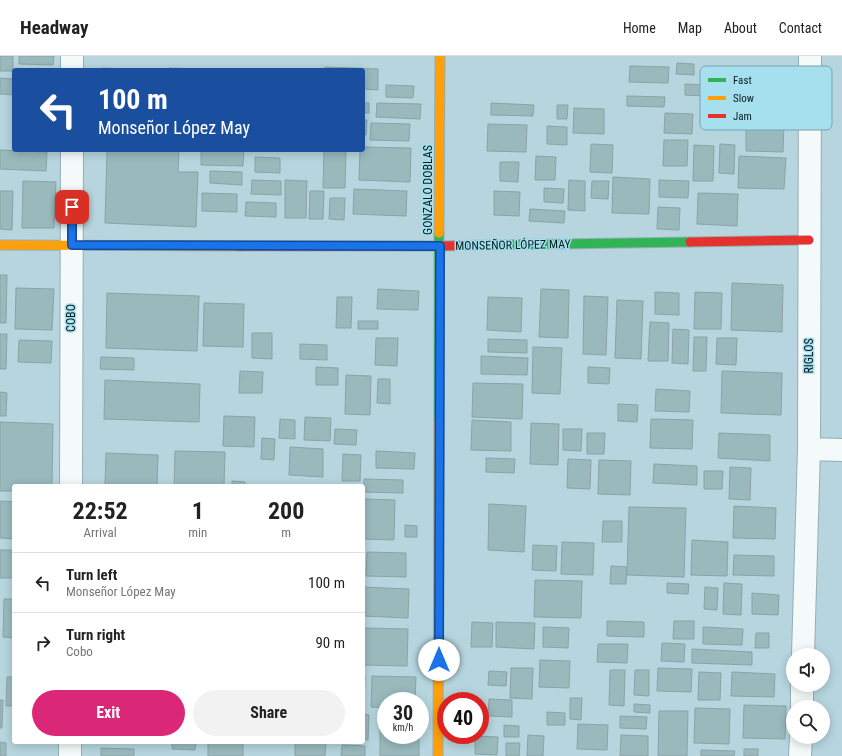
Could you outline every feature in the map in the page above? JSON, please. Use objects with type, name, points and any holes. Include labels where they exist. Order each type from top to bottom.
[{"type":"street","points":[[72,56],[72,68]]},
{"type":"street","name":"GONZALO DOBLAS","points":[[438,756],[440,56]]},
{"type":"street","name":"RIGLOS","points":[[810,56],[810,66]]},
{"type":"street","name":"RIGLOS","points":[[803,648],[809,449],[810,130]]},
{"type":"street","name":"COBO","points":[[71,484],[72,152]]},
{"type":"street","name":"MONSEÑOR LÓPEZ MAY","points":[[0,245],[440,246],[809,240]]},
{"type":"street","points":[[809,449],[842,450]]},
{"type":"street","points":[[70,744],[70,756]]},
{"type":"street","points":[[800,756],[801,744]]},
{"type":"building","points":[[0,56],[13,56],[12,71],[0,71]]},
{"type":"building","points":[[19,56],[54,56],[53,65],[19,64]]},
{"type":"building","points":[[677,63],[694,64],[694,75],[676,74]]},
{"type":"building","points":[[630,66],[669,67],[668,83],[629,82]]},
{"type":"building","points":[[325,67],[352,68],[325,68]]},
{"type":"building","points":[[365,69],[378,69],[378,90],[365,89]]},
{"type":"building","points":[[0,78],[12,79],[12,95],[0,94]]},
{"type":"building","points":[[685,84],[700,85],[700,96],[685,95]]},
{"type":"building","points":[[386,85],[414,86],[413,98],[386,97]]},
{"type":"building","points":[[627,96],[665,97],[664,107],[627,106]]},
{"type":"building","points":[[365,103],[369,103],[369,113],[365,113]]},
{"type":"building","points":[[377,103],[421,104],[420,119],[376,117]]},
{"type":"building","points":[[491,103],[534,105],[533,116],[491,115]]},
{"type":"building","points":[[557,105],[568,105],[567,119],[557,119]]},
{"type":"building","points":[[574,108],[604,109],[604,134],[573,133]]},
{"type":"building","points":[[665,113],[693,114],[692,134],[664,133]]},
{"type":"building","points":[[365,120],[367,120],[366,135]]},
{"type":"building","points":[[371,123],[410,124],[409,141],[370,140]]},
{"type":"building","points":[[488,124],[527,125],[526,152],[487,151]]},
{"type":"building","points":[[547,126],[567,127],[567,145],[547,144]]},
{"type":"building","points":[[746,130],[784,130],[783,152],[746,151]]},
{"type":"building","points":[[664,140],[688,140],[687,166],[663,166]]},
{"type":"building","points":[[591,144],[613,145],[612,173],[590,172]]},
{"type":"building","points":[[720,144],[735,145],[734,174],[719,173]]},
{"type":"building","points":[[694,145],[714,146],[713,181],[693,181]]},
{"type":"building","points":[[365,147],[411,148],[410,182],[359,180],[360,152],[365,152]]},
{"type":"building","points":[[0,150],[12,151],[12,152],[47,152],[46,171],[0,169]]},
{"type":"building","points":[[107,152],[179,152],[178,172],[198,172],[196,227],[105,223]]},
{"type":"building","points":[[201,152],[244,152],[243,166],[201,165]]},
{"type":"building","points":[[324,152],[346,152],[345,188],[323,188]]},
{"type":"building","points":[[536,156],[556,157],[555,180],[535,180]]},
{"type":"building","points":[[739,156],[786,158],[784,189],[738,188]]},
{"type":"building","points":[[255,157],[280,158],[280,173],[255,172]]},
{"type":"building","points":[[500,162],[519,162],[518,182],[500,181]]},
{"type":"building","points":[[210,171],[242,172],[242,185],[210,183]]},
{"type":"building","points":[[613,177],[650,179],[649,214],[612,213]]},
{"type":"building","points":[[252,180],[281,181],[281,195],[251,194]]},
{"type":"building","points":[[285,180],[307,181],[306,218],[285,218]]},
{"type":"building","points":[[569,180],[585,181],[585,211],[568,210]]},
{"type":"building","points":[[659,180],[689,181],[688,198],[659,197]]},
{"type":"building","points":[[23,181],[56,182],[54,228],[22,228]]},
{"type":"building","points":[[592,181],[609,181],[608,199],[591,198]]},
{"type":"building","points":[[544,188],[564,189],[563,203],[544,202]]},
{"type":"building","points":[[354,189],[407,191],[406,216],[353,214]]},
{"type":"building","points":[[0,191],[13,191],[12,230],[0,229]]},
{"type":"building","points":[[310,191],[324,191],[323,219],[309,219]]},
{"type":"building","points":[[494,191],[520,192],[519,216],[494,215]]},
{"type":"building","points":[[202,193],[237,194],[237,212],[202,211]]},
{"type":"building","points":[[698,193],[738,194],[737,226],[697,224]]},
{"type":"building","points":[[330,198],[345,198],[344,220],[329,219]]},
{"type":"building","points":[[246,202],[276,203],[276,217],[245,216]]},
{"type":"building","points":[[658,207],[680,208],[679,230],[657,229]]},
{"type":"building","points":[[530,209],[565,211],[564,223],[529,221]]},
{"type":"building","points":[[0,275],[7,275],[6,323],[0,323]]},
{"type":"building","points":[[732,283],[783,285],[782,332],[731,330]]},
{"type":"building","points":[[16,288],[54,289],[52,330],[15,329]]},
{"type":"building","points":[[378,289],[419,291],[418,310],[377,309]]},
{"type":"building","points":[[541,289],[569,290],[568,338],[539,337]]},
{"type":"building","points":[[655,292],[679,293],[679,315],[655,314]]},
{"type":"building","points":[[695,292],[722,293],[721,329],[694,329]]},
{"type":"building","points":[[107,293],[199,296],[197,351],[106,348]]},
{"type":"building","points":[[584,296],[608,297],[606,355],[583,354]]},
{"type":"building","points":[[337,297],[352,297],[351,328],[336,328]]},
{"type":"building","points":[[488,297],[522,298],[521,332],[487,330]]},
{"type":"building","points":[[617,300],[643,301],[641,359],[615,358]]},
{"type":"building","points":[[204,303],[244,304],[243,347],[203,346]]},
{"type":"building","points":[[358,321],[378,321],[378,329],[358,329]]},
{"type":"building","points":[[650,322],[669,323],[668,361],[648,361]]},
{"type":"building","points":[[673,329],[689,330],[688,364],[672,363]]},
{"type":"building","points":[[252,333],[272,333],[272,359],[252,358]]},
{"type":"building","points":[[0,334],[7,334],[6,369],[0,369]]},
{"type":"building","points":[[694,337],[707,337],[706,371],[693,371]]},
{"type":"building","points":[[376,338],[398,338],[397,366],[375,365]]},
{"type":"building","points":[[717,338],[737,338],[736,365],[716,364]]},
{"type":"building","points":[[488,339],[527,340],[527,353],[488,352]]},
{"type":"building","points":[[19,340],[52,341],[51,363],[18,362]]},
{"type":"building","points":[[300,344],[327,345],[327,360],[300,359]]},
{"type":"building","points":[[533,347],[562,348],[560,394],[532,393]]},
{"type":"building","points":[[481,356],[528,358],[527,375],[481,374]]},
{"type":"building","points":[[101,357],[134,358],[134,370],[100,369]]},
{"type":"building","points":[[316,367],[338,368],[338,385],[316,385]]},
{"type":"building","points":[[588,367],[610,368],[609,384],[588,383]]},
{"type":"building","points":[[240,371],[263,372],[262,393],[239,393]]},
{"type":"building","points":[[722,371],[782,373],[781,415],[721,413]]},
{"type":"building","points":[[346,375],[371,376],[370,415],[345,414]]},
{"type":"building","points":[[378,379],[390,379],[390,404],[377,403]]},
{"type":"building","points":[[105,380],[200,384],[199,422],[104,419]]},
{"type":"building","points":[[473,383],[523,384],[522,419],[472,417]]},
{"type":"building","points":[[656,389],[690,391],[689,412],[655,411]]},
{"type":"building","points":[[0,392],[7,393],[6,416],[0,416]]},
{"type":"building","points":[[618,404],[638,405],[637,422],[618,421]]},
{"type":"building","points":[[224,416],[255,417],[254,447],[223,446]]},
{"type":"building","points":[[305,417],[331,418],[330,441],[304,440]]},
{"type":"building","points":[[280,419],[295,420],[295,439],[279,438]]},
{"type":"building","points":[[651,419],[693,420],[692,449],[650,448]]},
{"type":"building","points":[[472,420],[511,422],[511,451],[471,450]]},
{"type":"building","points":[[0,422],[53,424],[52,484],[12,484],[12,491],[0,491]]},
{"type":"building","points":[[531,423],[559,424],[558,465],[530,464]]},
{"type":"building","points":[[335,429],[357,430],[356,445],[334,444]]},
{"type":"building","points":[[563,429],[582,429],[581,451],[563,450]]},
{"type":"building","points":[[587,433],[605,433],[604,454],[587,454]]},
{"type":"building","points":[[719,433],[770,435],[770,461],[718,458]]},
{"type":"building","points":[[262,438],[275,439],[274,460],[261,459]]},
{"type":"building","points":[[290,447],[323,449],[323,477],[289,475]]},
{"type":"building","points":[[175,451],[225,452],[224,484],[174,484]]},
{"type":"building","points":[[376,451],[415,453],[414,469],[376,468]]},
{"type":"building","points":[[106,453],[158,455],[157,484],[105,484]]},
{"type":"building","points":[[343,454],[361,455],[360,481],[342,481]]},
{"type":"building","points":[[486,458],[515,459],[514,473],[486,472]]},
{"type":"building","points":[[568,459],[591,460],[590,489],[567,488]]},
{"type":"building","points":[[599,460],[631,461],[630,495],[598,494]]},
{"type":"building","points":[[654,464],[697,466],[697,485],[653,483]]},
{"type":"building","points":[[730,467],[751,468],[750,500],[729,499]]},
{"type":"building","points":[[704,471],[723,471],[722,489],[704,489]]},
{"type":"building","points":[[364,479],[403,480],[403,493],[365,492]]},
{"type":"building","points":[[232,481],[245,482],[245,484],[232,484]]},
{"type":"building","points":[[365,499],[395,500],[394,540],[365,539]]},
{"type":"building","points":[[0,501],[12,502],[12,539],[0,538]]},
{"type":"building","points":[[489,504],[526,506],[524,552],[488,550]]},
{"type":"building","points":[[734,506],[776,508],[775,539],[733,538]]},
{"type":"building","points":[[629,507],[686,508],[684,577],[627,575]]},
{"type":"building","points":[[603,521],[622,521],[622,542],[602,542]]},
{"type":"building","points":[[405,525],[417,526],[417,537],[405,537]]},
{"type":"building","points":[[692,540],[728,542],[727,576],[691,575]]},
{"type":"building","points":[[562,542],[594,543],[593,575],[561,574]]},
{"type":"building","points":[[533,545],[557,546],[556,571],[532,570]]},
{"type":"building","points":[[0,550],[12,550],[12,578],[0,578]]},
{"type":"building","points":[[367,552],[406,553],[406,577],[366,576]]},
{"type":"building","points":[[734,555],[774,556],[774,576],[733,575]]},
{"type":"building","points":[[611,566],[627,567],[626,584],[610,584]]},
{"type":"building","points":[[535,580],[582,581],[581,618],[534,617]]},
{"type":"building","points":[[667,583],[689,584],[688,594],[667,593]]},
{"type":"building","points":[[724,583],[742,584],[741,615],[723,614]]},
{"type":"building","points":[[365,587],[409,589],[408,618],[365,616]]},
{"type":"building","points":[[705,587],[718,588],[717,610],[704,609]]},
{"type":"building","points":[[752,593],[779,595],[778,615],[752,614]]},
{"type":"building","points":[[4,599],[12,599],[12,638],[3,637]]},
{"type":"building","points":[[607,621],[644,622],[644,637],[607,636]]},
{"type":"building","points":[[674,621],[694,621],[694,639],[673,639]]},
{"type":"building","points":[[472,622],[493,623],[492,647],[471,647]]},
{"type":"building","points":[[496,622],[535,623],[534,649],[496,647]]},
{"type":"building","points":[[543,627],[569,628],[568,648],[543,647]]},
{"type":"building","points":[[703,627],[743,629],[742,645],[703,644]]},
{"type":"building","points":[[365,628],[408,629],[407,666],[365,665]]},
{"type":"building","points":[[756,633],[769,633],[769,648],[755,648]]},
{"type":"building","points":[[662,643],[685,644],[684,662],[661,661]]},
{"type":"building","points":[[598,644],[628,644],[627,663],[597,662]]},
{"type":"building","points":[[692,649],[752,652],[752,665],[692,663]]},
{"type":"building","points":[[540,660],[570,661],[569,688],[539,687]]},
{"type":"building","points":[[511,668],[533,668],[532,699],[510,698]]},
{"type":"building","points":[[658,668],[692,669],[691,692],[657,691]]},
{"type":"building","points":[[610,670],[625,670],[624,706],[609,705]]},
{"type":"building","points":[[635,670],[649,670],[649,696],[634,695]]},
{"type":"building","points":[[489,671],[507,672],[506,686],[488,685]]},
{"type":"building","points":[[699,672],[721,673],[720,700],[698,700]]},
{"type":"building","points":[[732,672],[775,674],[774,697],[731,696]]},
{"type":"building","points":[[372,676],[416,677],[415,692],[377,692],[377,707],[371,707]]},
{"type":"building","points":[[7,677],[12,677],[12,706],[6,706]]},
{"type":"building","points":[[570,698],[582,698],[581,720],[570,719]]},
{"type":"building","points":[[489,699],[512,700],[512,717],[489,716]]},
{"type":"building","points":[[0,700],[3,700],[2,728],[0,728]]},
{"type":"building","points":[[634,704],[650,705],[650,713],[634,712]]},
{"type":"building","points":[[744,705],[786,706],[785,739],[743,738]]},
{"type":"building","points":[[695,708],[730,709],[729,744],[694,743]]},
{"type":"building","points":[[659,711],[688,711],[687,756],[658,756]]},
{"type":"building","points":[[547,712],[565,713],[565,725],[547,725]]},
{"type":"building","points":[[365,714],[369,715],[368,740],[365,739]]},
{"type":"building","points":[[620,716],[647,717],[646,729],[620,728]]},
{"type":"building","points":[[578,724],[608,725],[607,750],[577,749]]},
{"type":"building","points":[[504,725],[519,726],[519,737],[504,737]]},
{"type":"building","points":[[528,735],[544,736],[543,756],[527,756]]},
{"type":"building","points":[[621,735],[648,736],[648,756],[620,756]]},
{"type":"building","points":[[489,737],[498,737],[497,755],[475,754],[475,744],[489,744]]},
{"type":"building","points":[[0,742],[6,743],[6,756],[0,756]]},
{"type":"building","points":[[506,743],[520,743],[519,756],[506,756]]},
{"type":"building","points":[[172,744],[196,744],[195,750],[172,749]]},
{"type":"building","points":[[208,744],[243,744],[243,756],[208,756]]},
{"type":"building","points":[[295,744],[326,744],[325,756],[295,756]]},
{"type":"building","points":[[380,744],[419,744],[419,756],[380,756]]},
{"type":"building","points":[[342,745],[365,746],[365,756],[341,756]]},
{"type":"building","points":[[101,748],[134,749],[134,756],[101,756]]},
{"type":"building","points":[[744,749],[758,749],[758,756],[744,756]]},
{"type":"building","points":[[701,750],[735,751],[734,756],[701,756]]},
{"type":"traffic: fast","points":[[439,233],[439,420]]},
{"type":"traffic: fast","points":[[491,245],[690,242]]},
{"type":"traffic: slow","points":[[439,233],[440,56]]},
{"type":"traffic: slow","points":[[0,245],[239,246]]},
{"type":"traffic: slow","points":[[438,756],[439,420]]},
{"type":"traffic: jam","points":[[690,242],[809,240]]},
{"type":"traffic: jam","points":[[239,246],[491,245]]},
{"type":"route","points":[[72,207],[72,245],[440,246],[439,660]]}]
